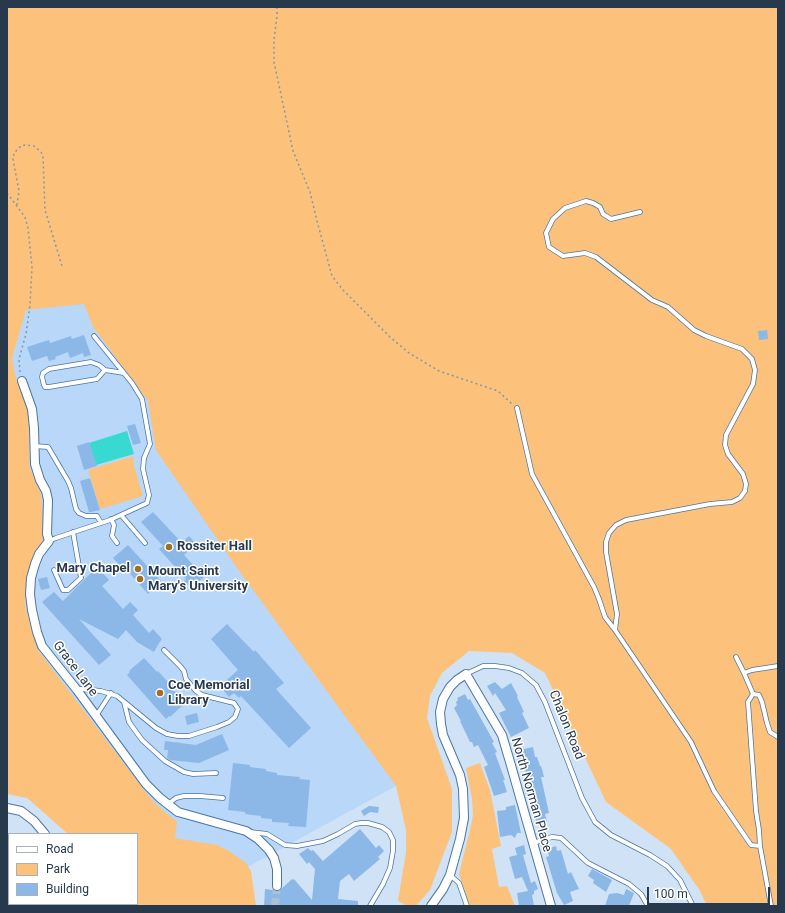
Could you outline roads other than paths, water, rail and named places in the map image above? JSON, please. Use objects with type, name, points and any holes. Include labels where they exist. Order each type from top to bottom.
[{"type":"street","points":[[22,381],[32,409],[35,464],[48,500],[47,534],[49,541]]},
{"type":"street","name":"Grace Lane","points":[[49,541],[39,554],[35,564],[30,594],[37,632],[42,646],[77,690],[146,784],[178,812],[246,831],[258,839],[274,858],[277,869],[277,886]]},
{"type":"street","name":"North Norman Place","points":[[466,674],[502,735],[551,906]]},
{"type":"street","name":"Chalon Road","points":[[431,906],[443,889],[450,874],[460,839],[464,818],[463,789],[460,775],[443,735],[440,724],[440,712],[443,699],[450,687],[466,674]]},
{"type":"street","points":[[7,808],[21,811],[34,821],[43,833]]},
{"type":"lane","points":[[615,630],[616,614],[606,552],[606,542],[609,533],[616,525],[626,520],[710,504],[732,502],[740,498],[745,491],[746,484],[744,474],[728,454],[725,445],[726,435],[753,384],[755,370],[752,359],[742,349],[694,330],[668,307],[652,300],[596,257],[586,253],[562,256],[549,247],[546,233],[553,219],[565,208],[586,201],[600,207],[603,214],[611,219],[640,212]]},
{"type":"lane","points":[[49,541],[121,515],[147,503],[149,495],[143,469],[144,458],[150,444],[142,399],[132,383],[94,336]]},
{"type":"lane","points":[[105,370],[97,379],[49,388],[44,385],[42,377],[43,373],[48,369],[91,362],[99,365],[105,370],[124,373]]},
{"type":"lane","points":[[517,408],[532,474],[594,587],[605,617],[691,742],[714,790],[751,845],[760,846]]},
{"type":"lane","points":[[34,446],[48,447],[68,481],[76,509],[79,513],[86,516],[97,516],[101,523]]},
{"type":"lane","points":[[121,515],[145,543]]},
{"type":"lane","points":[[111,519],[114,525],[112,536],[117,543]]},
{"type":"lane","points":[[54,570],[64,590],[68,590],[81,578],[73,532]]},
{"type":"lane","points":[[77,690],[88,689],[111,693],[124,701],[156,728],[167,734],[178,736],[189,736],[218,727],[229,722],[235,717],[238,713],[237,705],[228,700],[210,697],[196,691],[186,679],[184,671],[164,650]]},
{"type":"lane","points":[[736,657],[753,694]]},
{"type":"lane","name":"Chalon Road","points":[[466,674],[483,666],[509,668],[522,673],[536,685],[545,702],[582,798],[595,822],[611,835],[650,855],[667,866],[680,880],[693,906]]},
{"type":"lane","points":[[744,673],[752,670],[778,666]]},
{"type":"lane","points":[[96,716],[111,693]]},
{"type":"lane","points":[[753,694],[748,702],[756,812],[760,830],[760,846],[771,906]]},
{"type":"lane","points":[[753,694],[759,694],[770,732],[778,736]]},
{"type":"lane","points":[[124,701],[129,722],[142,740],[165,761],[184,772],[193,774],[216,773]]},
{"type":"lane","points":[[168,804],[176,798],[184,796],[223,798]]},
{"type":"lane","points":[[246,831],[267,834],[285,845],[297,846],[323,841],[355,824],[368,823],[382,827],[389,832],[393,840],[393,852],[390,868],[383,884],[370,906]]},
{"type":"lane","points":[[533,843],[552,837],[561,838],[588,863],[629,884],[641,894],[648,906]]},
{"type":"lane","points":[[450,874],[459,883],[467,906]]},
{"type":"tunnel","points":[[275,906],[277,886]]},
{"type":"place","name":"Rossiter Hall","points":[[169,547]]},
{"type":"place","name":"Mary Chapel","points":[[138,569]]},
{"type":"place","name":"Mount Saint Mary's University","points":[[140,579]]},
{"type":"place","name":"Coe Memorial Library","points":[[160,693]]}]
